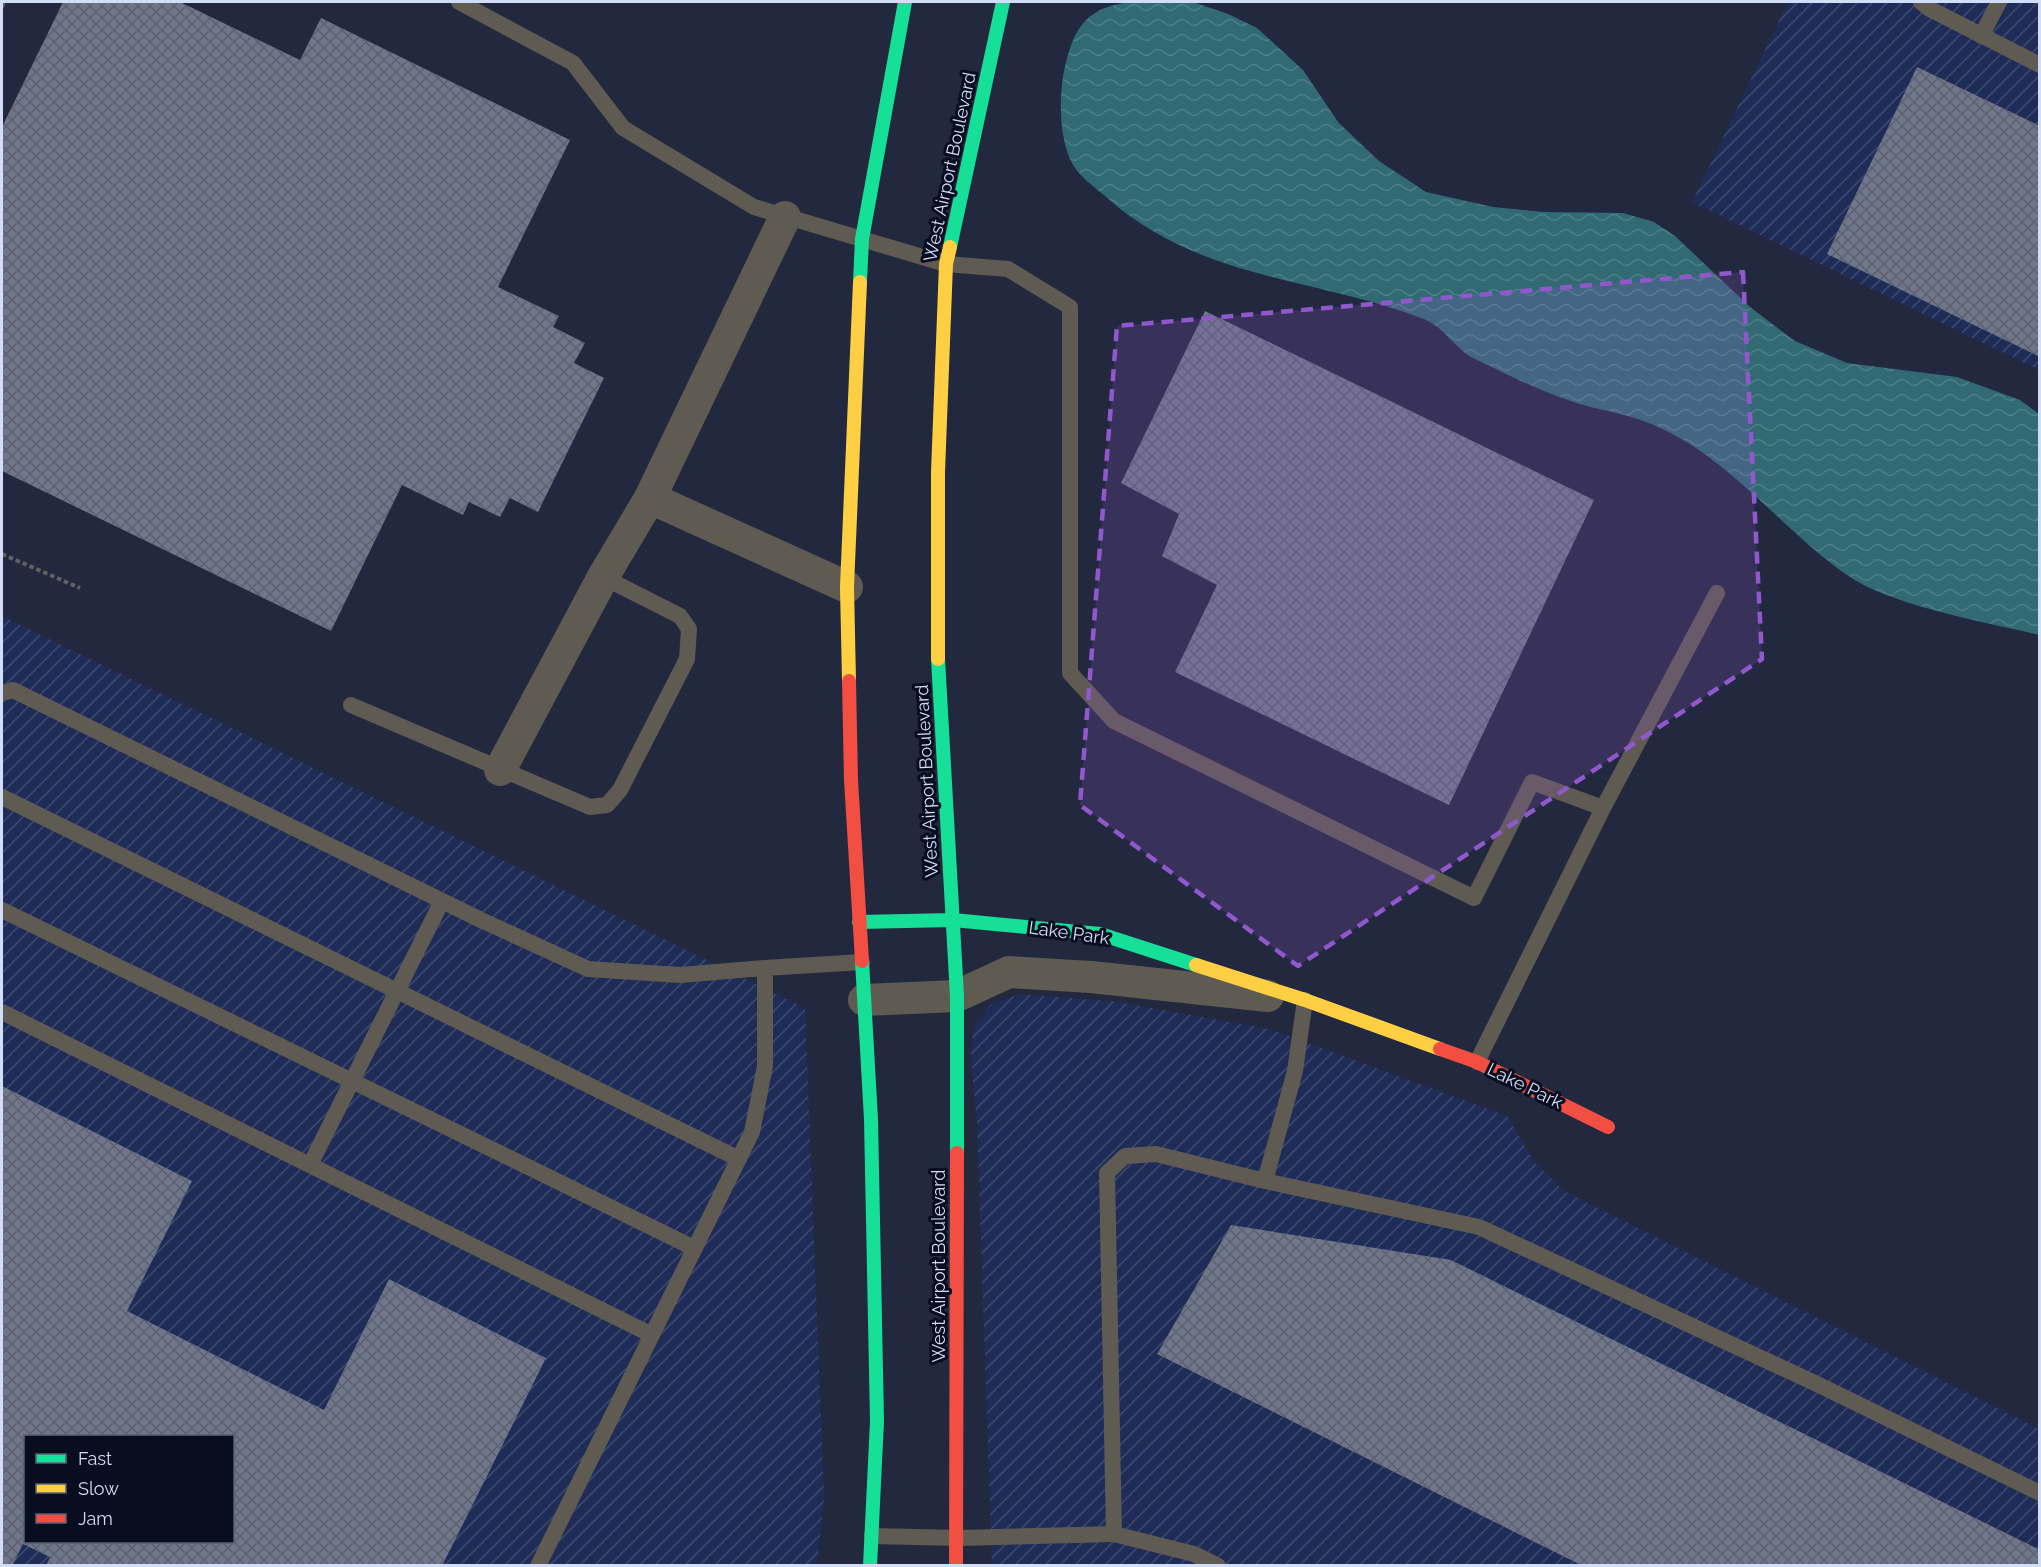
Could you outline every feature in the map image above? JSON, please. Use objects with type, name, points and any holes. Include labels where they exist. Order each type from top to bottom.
[{"type":"main road","points":[[870,1566],[877,1410],[871,1119],[851,769],[847,587],[862,239],[905,2]]},
{"type":"main road","name":"West Airport Boulevard","points":[[956,1566],[958,1538],[957,996],[936,628],[938,472],[946,264],[1004,2]]},
{"type":"main road","name":"Lake Park","points":[[859,922],[953,920],[1100,934],[1305,1000],[1478,1062],[1608,1127]]},
{"type":"street","points":[[500,770],[603,577],[651,498],[785,217]]},
{"type":"street","points":[[651,498],[847,587]]},
{"type":"street","name":"Lake Park","points":[[864,1000],[957,996],[1009,972],[1091,977],[1305,1000]]},
{"type":"lane","points":[[459,2],[573,63],[623,128],[754,207],[946,264],[1008,269],[1070,307],[1070,673],[1114,721],[1474,898],[1532,782],[1603,808]]},
{"type":"lane","points":[[1921,2],[1928,8],[2040,65]]},
{"type":"lane","points":[[1981,36],[1999,2]]},
{"type":"lane","points":[[351,705],[590,807],[608,805],[620,790],[687,659],[689,629],[680,616],[603,577]]},
{"type":"lane","points":[[1478,1062],[1603,808],[1717,593]]},
{"type":"lane","points":[[2,693],[14,690],[442,901],[588,969],[680,975],[862,962]]},
{"type":"lane","points":[[2,797],[739,1159]]},
{"type":"lane","points":[[310,1165],[442,901]]},
{"type":"lane","points":[[2,910],[694,1248]]},
{"type":"lane","points":[[538,1566],[752,1132],[765,1066],[765,968]]},
{"type":"lane","points":[[1264,1181],[1295,1071],[1305,1000]]},
{"type":"lane","points":[[2,1012],[652,1335]]},
{"type":"lane","points":[[1114,1534],[1107,1173],[1125,1156],[1156,1155],[1264,1181],[1479,1227],[1817,1384],[2040,1493]]},
{"type":"lane","points":[[872,1536],[958,1538],[1114,1534],[1194,1554],[1218,1566]]},
{"type":"path","points":[[2,7],[4,2]]},
{"type":"path","points":[[2,554],[81,588]]},
{"type":"highlighted area","points":[[1743,272],[1762,659],[1298,966],[1080,805],[1117,326]]},
{"type":"shaded area","points":[[1788,2],[2039,2],[2039,370],[1692,202]]},
{"type":"shaded area","points":[[2,616],[805,1008],[824,1499],[817,1565],[2,1565]]},
{"type":"shaded area","points":[[1020,994],[1118,1002],[1269,1029],[1507,1116],[1535,1163],[1564,1191],[2039,1429],[2039,1565],[992,1565],[977,1123],[971,1057],[973,1028],[990,1005]]},
{"type":"water","points":[[1131,2],[1193,2],[1228,14],[1257,28],[1303,70],[1338,122],[1379,161],[1426,192],[1493,207],[1543,212],[1623,213],[1654,222],[1675,236],[1750,307],[1795,341],[1847,363],[1957,377],[2020,400],[2039,414],[2039,635],[1940,612],[1888,596],[1866,586],[1822,556],[1727,471],[1675,435],[1638,419],[1564,399],[1513,377],[1468,355],[1438,327],[1424,319],[1382,305],[1218,261],[1179,245],[1141,224],[1076,170],[1063,136],[1061,110],[1066,62],[1080,27],[1087,19],[1105,8]]},
{"type":"building","points":[[63,2],[180,2],[300,60],[321,18],[570,140],[498,287],[559,316],[553,327],[585,343],[574,363],[604,378],[538,512],[510,498],[500,517],[469,502],[463,515],[402,485],[331,631],[2,471],[2,127]]},
{"type":"building","points":[[1917,67],[2040,126],[2040,357],[1827,254]]},
{"type":"building","points":[[1205,311],[1594,500],[1449,805],[1175,672],[1217,585],[1162,556],[1179,514],[1121,483]]},
{"type":"building","points":[[2,1086],[192,1181],[127,1311],[324,1410],[389,1279],[546,1358],[442,1566],[46,1566],[50,1557],[23,1544],[12,1566],[2,1566]]},
{"type":"building","points":[[1231,1225],[1451,1260],[2040,1550],[2040,1566],[1583,1566],[1157,1354]]},
{"type":"traffic: fast","points":[[860,282],[862,239],[905,2]]},
{"type":"traffic: fast","points":[[950,247],[1003,2]]},
{"type":"traffic: fast","points":[[938,659],[957,996],[957,1153]]},
{"type":"traffic: fast","points":[[859,922],[953,920],[1100,934],[1196,965]]},
{"type":"traffic: fast","points":[[862,961],[871,1119],[877,1421],[870,1566]]},
{"type":"traffic: slow","points":[[938,659],[938,472],[946,264],[950,247]]},
{"type":"traffic: slow","points":[[849,681],[847,587],[860,282]]},
{"type":"traffic: slow","points":[[1196,965],[1305,1000],[1440,1049]]},
{"type":"traffic: jam","points":[[849,681],[851,780],[862,961]]},
{"type":"traffic: jam","points":[[1440,1049],[1477,1062],[1608,1127]]},
{"type":"traffic: jam","points":[[956,1566],[957,1153]]}]
